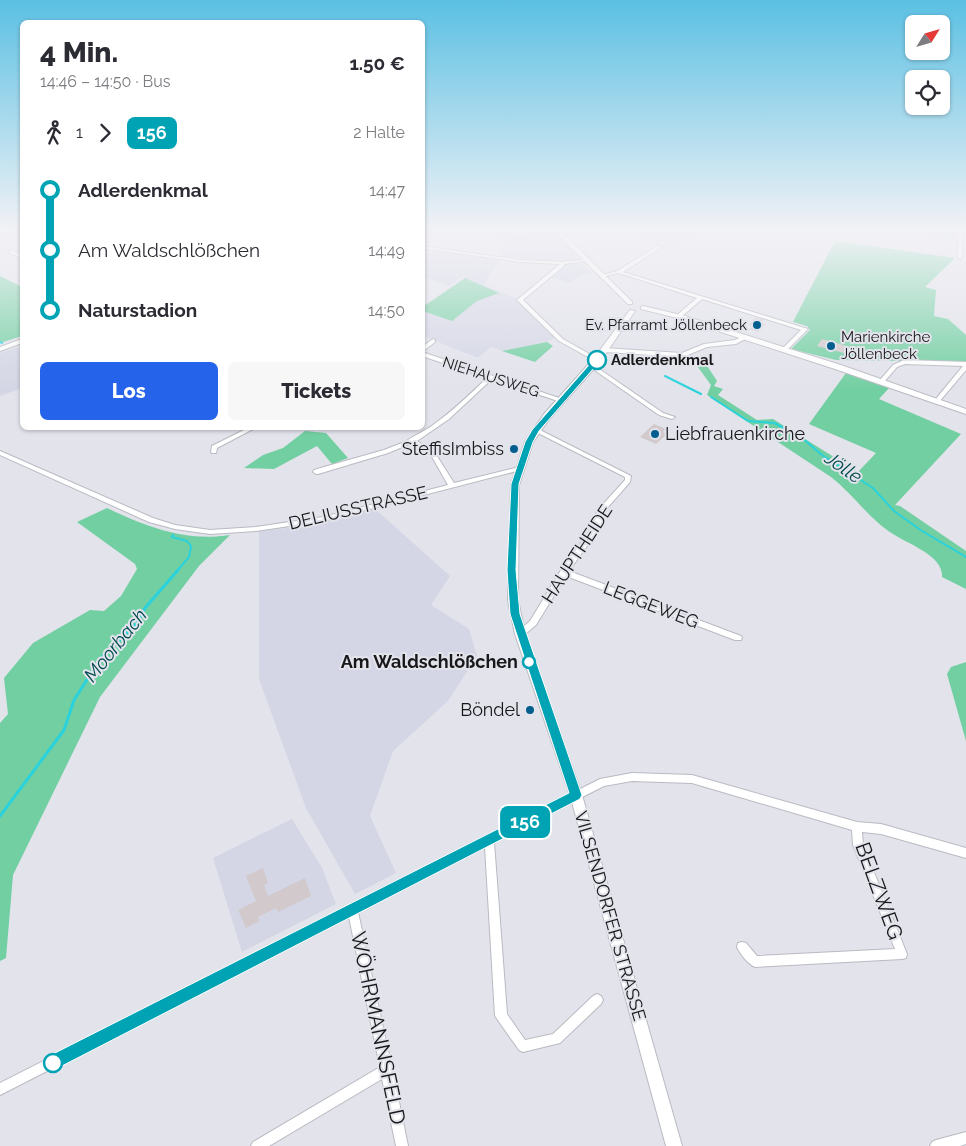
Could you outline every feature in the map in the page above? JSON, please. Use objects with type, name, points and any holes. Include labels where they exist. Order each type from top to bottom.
[{"type":"main road","points":[[607,282],[631,307],[639,311],[643,308],[679,316],[882,381],[966,412]]},
{"type":"main road","name":"VILSENDORFER STRASSE","points":[[631,307],[604,350],[536,430],[519,470],[515,484],[512,570],[513,600],[520,634],[576,795],[674,1146]]},
{"type":"main road","points":[[0,349],[20,342]]},
{"type":"street","points":[[541,282],[520,300],[561,340],[594,362],[661,414],[672,417]]},
{"type":"street","points":[[653,282],[804,327],[806,330],[784,350]]},
{"type":"street","points":[[679,316],[701,297]]},
{"type":"street","points":[[604,350],[684,355],[706,345],[736,342],[745,337]]},
{"type":"street","points":[[425,349],[433,341]]},
{"type":"street","name":"NIEHAUSWEG","points":[[425,353],[560,400]]},
{"type":"street","points":[[882,381],[895,366],[904,362],[966,365]]},
{"type":"street","points":[[937,401],[966,365]]},
{"type":"street","points":[[316,472],[350,460],[395,448],[411,440],[445,418],[491,377]]},
{"type":"street","points":[[214,452],[214,447],[248,430]]},
{"type":"street","name":"HAUPTHEIDE","points":[[520,634],[533,623],[564,572],[598,525],[599,513],[628,480],[628,476],[625,473],[536,430]]},
{"type":"street","points":[[411,440],[433,454],[452,486]]},
{"type":"street","name":"DELIUSSTRASSE","points":[[0,452],[151,520],[175,527],[210,532],[231,532],[323,520],[519,470]]},
{"type":"street","name":"LEGGEWEG","points":[[564,572],[738,638]]},
{"type":"street","points":[[0,1090],[603,782],[632,777],[692,779],[857,827],[881,829],[966,853]]},
{"type":"street","name":"BELZWEG","points":[[742,947],[755,962],[902,954],[858,845],[857,827]]},
{"type":"street","points":[[489,840],[501,1016],[523,1046],[556,1039],[597,1000]]},
{"type":"street","name":"WÖHRMANNSFELD","points":[[353,911],[388,1069],[402,1146]]},
{"type":"street","points":[[257,1146],[388,1069]]},
{"type":"street","points":[[936,1146],[966,1138]]},
{"type":"shaded area","points":[[439,282],[454,282],[449,286]]},
{"type":"shaded area","points":[[458,282],[486,282],[484,285],[517,299],[555,338],[547,342],[502,351],[491,347],[478,358],[425,337],[425,305]]},
{"type":"shaded area","points":[[20,347],[20,389],[0,396],[0,353]]},
{"type":"shaded area","points":[[375,509],[450,576],[431,605],[469,629],[477,656],[448,701],[393,751],[370,816],[396,873],[355,894],[306,808],[259,679],[259,531],[317,525]]},
{"type":"shaded area","points":[[292,819],[322,868],[336,904],[242,952],[213,858]]},
{"type":"green space","points":[[0,282],[13,282],[20,286],[20,337],[0,343]]},
{"type":"green space","points":[[459,282],[475,282],[499,293],[477,301],[452,321],[425,312],[425,306]]},
{"type":"green space","points":[[813,282],[930,282],[925,287],[936,290],[934,316],[948,319],[966,335],[966,362],[836,360],[791,349],[810,330],[807,326],[793,322]]},
{"type":"green space","points":[[547,342],[553,346],[535,362],[502,351]]},
{"type":"green space","points":[[693,357],[706,364],[717,381],[714,386],[723,389],[718,395],[757,420],[773,419],[858,472],[876,453],[809,424],[846,373],[890,387],[879,399],[961,434],[895,505],[900,506],[966,551],[966,589],[942,577],[941,570],[931,557],[884,528],[831,477],[707,395],[711,385],[692,359]]},
{"type":"green space","points":[[305,431],[326,433],[348,458],[332,464],[317,446],[274,469],[244,468],[263,455],[283,448]]},
{"type":"green space","points":[[107,508],[152,527],[182,535],[214,537],[230,535],[199,566],[100,697],[13,875],[6,958],[0,961],[0,723],[8,714],[4,678],[33,643],[90,610],[104,611],[121,596],[137,569],[135,564],[77,522]]},
{"type":"green space","points":[[966,662],[966,741],[947,674],[951,667]]},
{"type":"building","name":"Ev. Pfarramt Jöllenbeck","points":[[755,318],[763,320],[761,323],[765,324],[758,332],[750,329],[753,326],[749,325]]},
{"type":"building","name":"Marienkirche Jöllenbeck","points":[[822,339],[848,347],[844,353],[817,346]]},
{"type":"building","name":"Liebfrauenkirche","points":[[654,424],[666,429],[663,432],[667,434],[656,444],[640,437]]},
{"type":"building","points":[[263,868],[268,883],[264,885],[268,896],[305,878],[311,896],[278,912],[276,908],[258,917],[259,921],[246,928],[238,910],[256,901],[246,876]]},
{"type":"waterway","name":"Jölle","points":[[665,376],[701,394]]},
{"type":"waterway","name":"Jölle","points":[[711,397],[748,421],[774,423],[800,436],[822,455],[873,488],[894,511],[922,531],[966,557]]},
{"type":"waterway","name":"Moorbach","points":[[173,535],[172,537],[187,541],[191,546],[189,557],[177,571]]},
{"type":"waterway","name":"Moorbach","points":[[0,816],[64,730],[74,700],[101,658],[137,623],[145,608],[178,570]]},
{"type":"bus line","name":"156","points":[[53,1063],[353,911],[576,795],[520,634],[515,614],[512,570],[515,484],[529,442],[536,430],[597,360]]},
{"type":"place","name":"Ev. Pfarramt Jöllenbeck","points":[[757,325]]},
{"type":"place","name":"Marienkirche Jöllenbeck","points":[[831,346]]},
{"type":"place","name":"Adlerdenkmal","points":[[597,360]]},
{"type":"place","name":"Liebfrauenkirche","points":[[655,434]]},
{"type":"place","name":"SteffisImbiss","points":[[514,449]]},
{"type":"place","name":"Am Waldschlößchen","points":[[529,662]]},
{"type":"place","name":"Böndel","points":[[530,710]]}]
